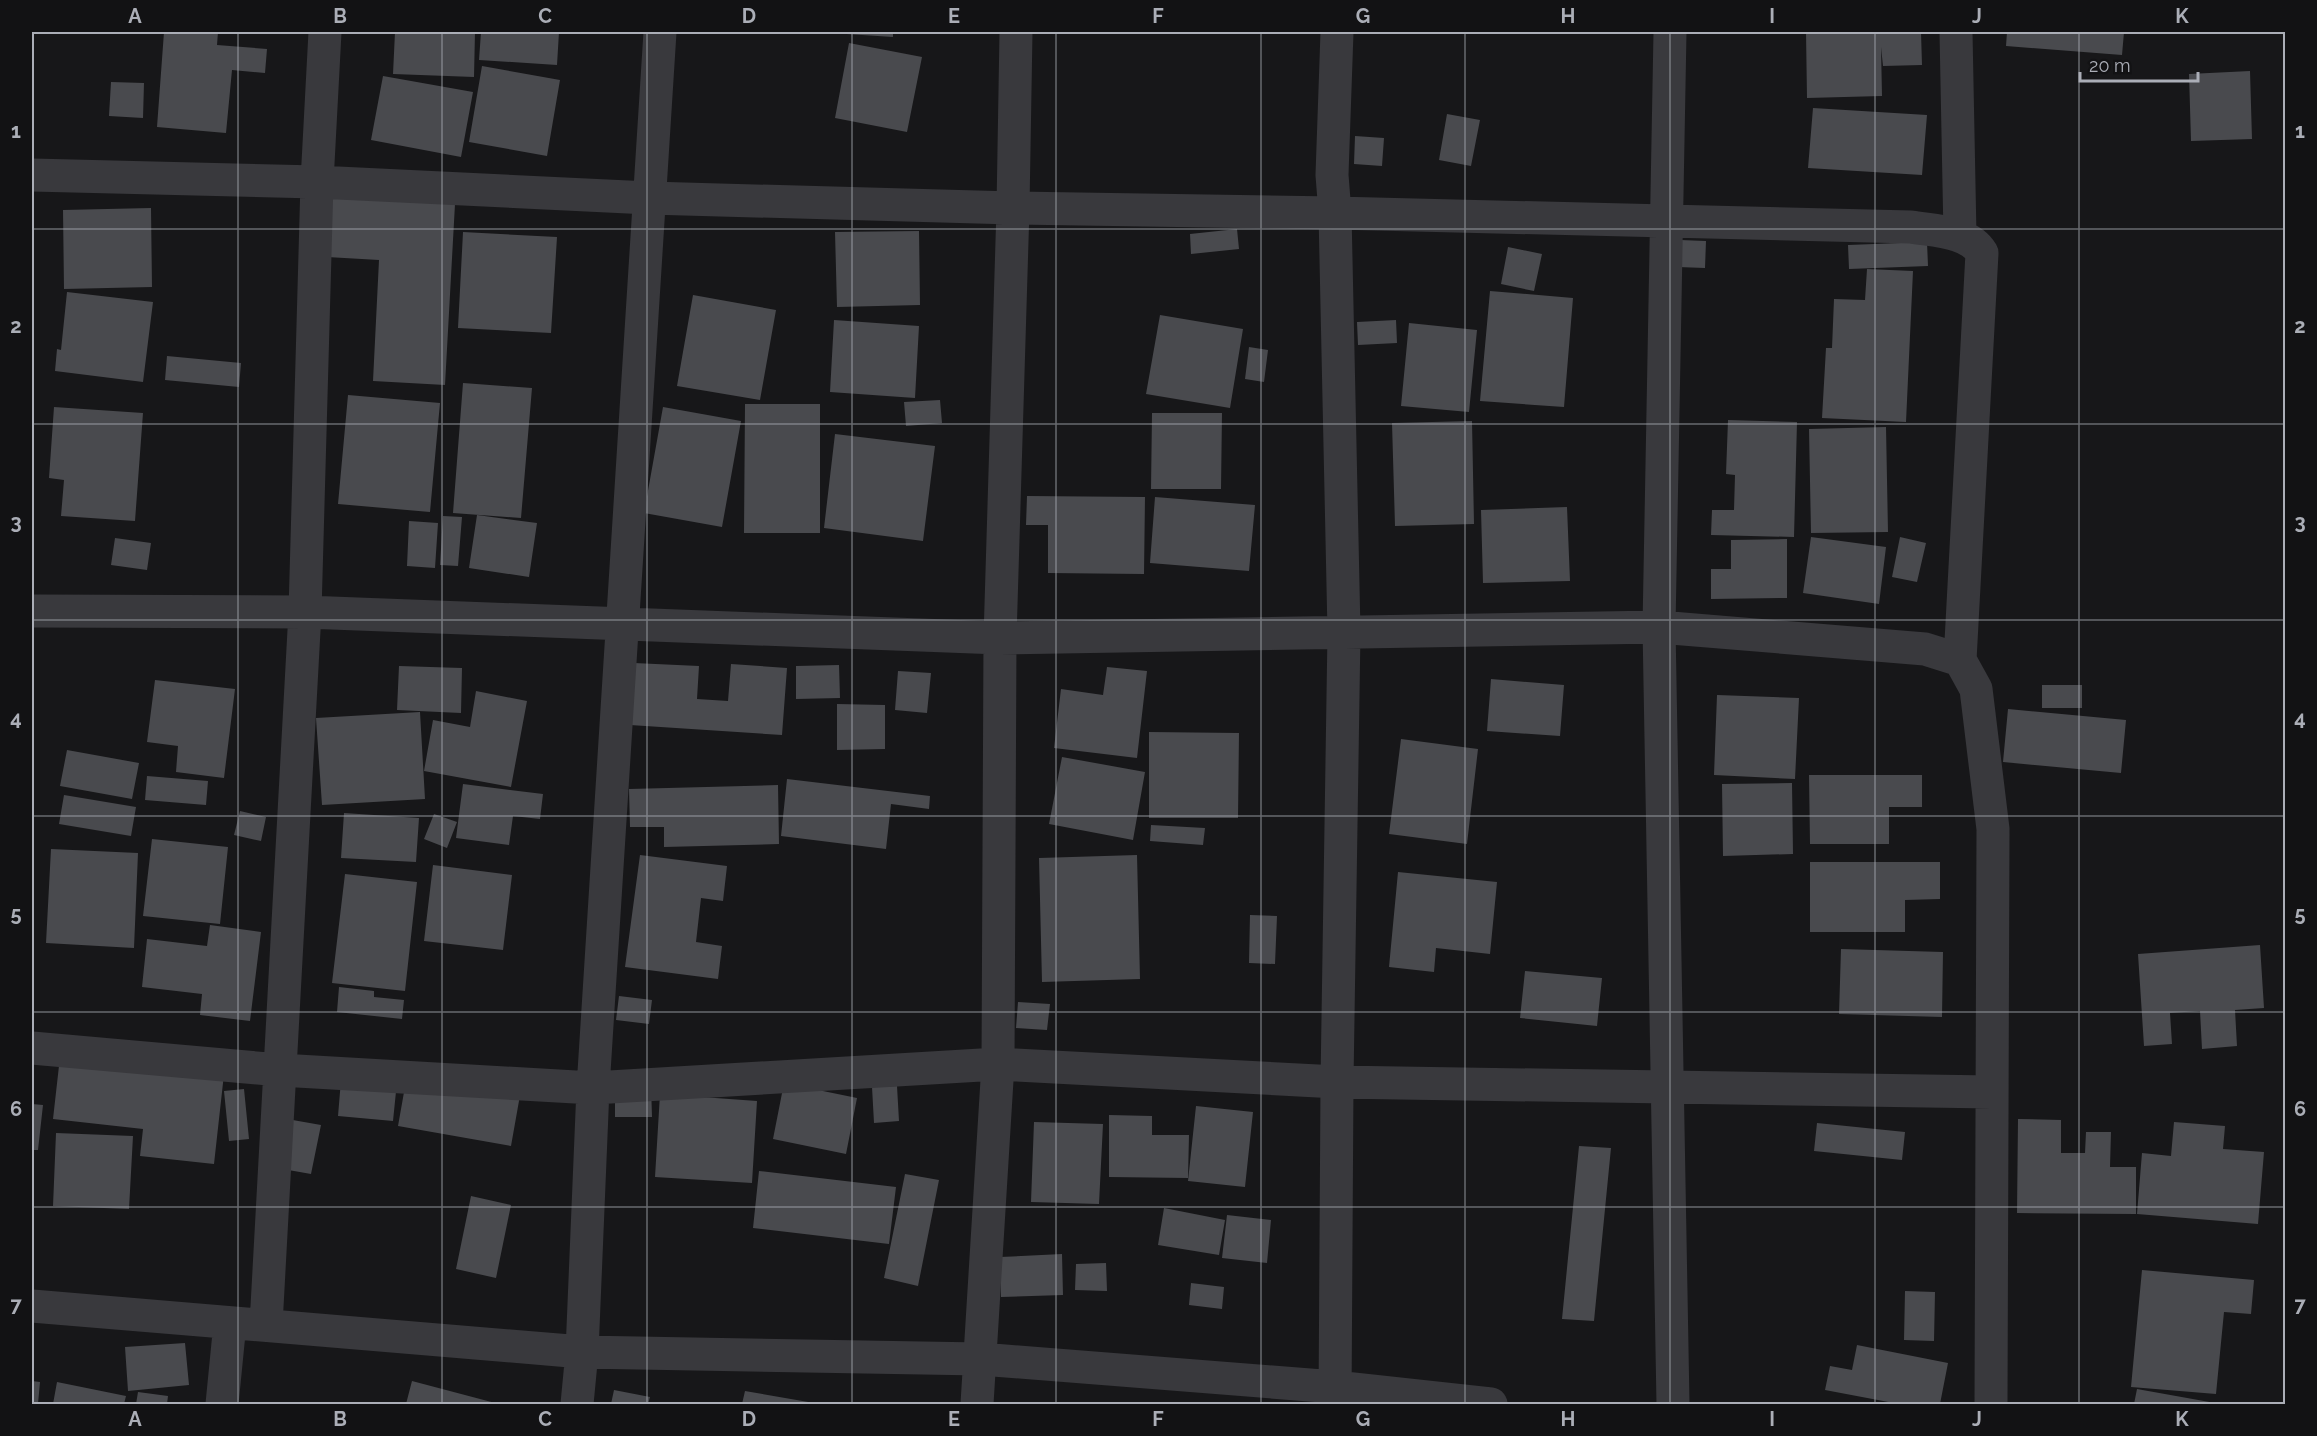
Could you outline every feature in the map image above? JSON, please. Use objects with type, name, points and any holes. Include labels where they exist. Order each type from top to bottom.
[{"type":"street","points":[[266,1325],[304,612],[316,182],[325,32]]},
{"type":"street","points":[[577,1404],[582,1352],[593,1088],[660,32]]},
{"type":"street","points":[[977,1404],[998,1064],[1000,638],[1016,32]]},
{"type":"street","points":[[1335,1396],[1336,1082],[1344,632],[1335,213],[1332,175],[1337,32]]},
{"type":"street","points":[[1670,32],[1659,627],[1673,1404]]},
{"type":"street","points":[[1956,32],[1960,236]]},
{"type":"street","points":[[32,175],[316,182],[649,198],[1911,227],[1960,236],[1976,242],[1982,253],[1959,660],[1976,689],[1994,829],[1990,1404]]},
{"type":"street","points":[[32,611],[304,612],[1000,638],[1659,627],[1925,649],[1959,660]]},
{"type":"street","points":[[32,1048],[280,1070],[593,1088],[998,1064],[1336,1082],[1992,1092]]},
{"type":"street","points":[[32,1306],[582,1352],[981,1359],[1335,1396],[1491,1404]]},
{"type":"street","points":[[222,1404],[230,1323]]},
{"type":"building","points":[[164,32],[218,32],[217,45],[267,49],[265,73],[232,70],[226,133],[157,127]]},
{"type":"building","points":[[395,32],[475,32],[474,77],[393,74]]},
{"type":"building","points":[[481,32],[559,32],[557,65],[479,60]]},
{"type":"building","points":[[893,32],[893,37],[831,33]]},
{"type":"building","points":[[1806,32],[1921,32],[1922,65],[1883,66],[1881,47],[1882,96],[1807,98]]},
{"type":"building","points":[[2007,32],[2124,32],[2122,55],[2006,46]]},
{"type":"building","points":[[849,43],[922,57],[907,132],[835,118]]},
{"type":"building","points":[[482,66],[560,80],[547,156],[469,142]]},
{"type":"building","points":[[2250,71],[2252,139],[2191,141],[2189,74]]},
{"type":"building","points":[[383,76],[473,92],[461,157],[371,140]]},
{"type":"building","points":[[111,82],[144,83],[143,118],[109,116]]},
{"type":"building","points":[[1813,108],[1927,115],[1922,175],[1808,168]]},
{"type":"building","points":[[1447,114],[1480,120],[1471,166],[1439,160]]},
{"type":"building","points":[[1355,136],[1384,138],[1382,166],[1354,164]]},
{"type":"building","points":[[330,197],[455,204],[445,385],[373,381],[379,260],[327,257]]},
{"type":"building","points":[[151,208],[152,287],[64,289],[63,210]]},
{"type":"building","points":[[1237,229],[1239,249],[1191,254],[1190,234]]},
{"type":"building","points":[[919,231],[920,305],[837,307],[835,232]]},
{"type":"building","points":[[463,232],[557,237],[551,333],[458,328]]},
{"type":"building","points":[[1680,240],[1706,241],[1705,268],[1678,267]]},
{"type":"building","points":[[1927,242],[1928,266],[1849,269],[1848,245]]},
{"type":"building","points":[[1508,247],[1542,254],[1534,291],[1501,284]]},
{"type":"building","points":[[1867,269],[1913,271],[1906,422],[1822,418],[1826,348],[1832,348],[1834,299],[1865,300]]},
{"type":"building","points":[[1490,291],[1573,298],[1564,407],[1480,401]]},
{"type":"building","points":[[67,292],[153,302],[143,382],[55,371],[57,349],[61,350]]},
{"type":"building","points":[[693,295],[776,310],[760,400],[677,386]]},
{"type":"building","points":[[1160,315],[1243,329],[1230,408],[1146,394]]},
{"type":"building","points":[[834,320],[919,326],[915,398],[830,392]]},
{"type":"building","points":[[1396,320],[1397,343],[1358,345],[1357,322]]},
{"type":"building","points":[[1409,323],[1477,330],[1469,412],[1401,406]]},
{"type":"building","points":[[1249,347],[1268,350],[1264,382],[1245,379]]},
{"type":"building","points":[[167,356],[241,363],[239,387],[165,380]]},
{"type":"building","points":[[463,383],[532,388],[521,518],[453,513]]},
{"type":"building","points":[[348,395],[440,403],[430,512],[338,504]]},
{"type":"building","points":[[940,400],[942,423],[906,426],[904,402]]},
{"type":"building","points":[[745,404],[820,404],[820,533],[744,533]]},
{"type":"building","points":[[54,407],[143,413],[135,521],[61,516],[64,480],[49,478]]},
{"type":"building","points":[[663,407],[741,421],[722,527],[644,513]]},
{"type":"building","points":[[1152,413],[1222,413],[1221,489],[1151,489]]},
{"type":"building","points":[[1728,420],[1797,422],[1794,537],[1711,535],[1712,510],[1734,510],[1735,475],[1726,474]]},
{"type":"building","points":[[1472,421],[1474,524],[1395,526],[1392,423]]},
{"type":"building","points":[[1886,427],[1888,532],[1811,533],[1809,429]]},
{"type":"building","points":[[835,434],[935,446],[923,541],[824,528]]},
{"type":"building","points":[[1027,496],[1145,497],[1144,574],[1048,573],[1048,525],[1026,525]]},
{"type":"building","points":[[1155,497],[1255,505],[1249,571],[1150,563]]},
{"type":"building","points":[[1567,507],[1570,581],[1483,583],[1481,510]]},
{"type":"building","points":[[477,515],[537,523],[529,577],[469,568]]},
{"type":"building","points":[[443,516],[462,517],[458,566],[440,565]]},
{"type":"building","points":[[409,521],[438,523],[435,568],[407,566]]},
{"type":"building","points":[[1811,537],[1886,547],[1879,604],[1803,593]]},
{"type":"building","points":[[1900,537],[1926,543],[1917,582],[1892,577]]},
{"type":"building","points":[[115,538],[151,543],[147,570],[111,565]]},
{"type":"building","points":[[1787,539],[1787,598],[1711,599],[1711,569],[1731,569],[1731,540]]},
{"type":"building","points":[[634,663],[699,666],[697,699],[728,701],[731,664],[787,668],[782,735],[630,725]]},
{"type":"building","points":[[839,665],[840,698],[796,699],[796,666]]},
{"type":"building","points":[[399,666],[462,668],[461,713],[397,710]]},
{"type":"building","points":[[1107,667],[1147,671],[1137,758],[1054,748],[1061,689],[1103,695]]},
{"type":"building","points":[[898,671],[931,673],[927,713],[895,710]]},
{"type":"building","points":[[1491,679],[1564,685],[1560,736],[1487,731]]},
{"type":"building","points":[[155,680],[235,689],[224,778],[176,772],[178,746],[147,742]]},
{"type":"building","points":[[2042,685],[2082,685],[2082,708],[2042,708]]},
{"type":"building","points":[[476,691],[527,701],[511,787],[424,771],[433,720],[470,727]]},
{"type":"building","points":[[1717,695],[1799,698],[1795,779],[1714,775]]},
{"type":"building","points":[[837,704],[885,705],[885,749],[837,750]]},
{"type":"building","points":[[2008,709],[2126,720],[2121,773],[2003,762]]},
{"type":"building","points":[[420,712],[425,799],[322,805],[316,718]]},
{"type":"building","points":[[1149,732],[1239,733],[1238,818],[1149,818]]},
{"type":"building","points":[[1401,739],[1478,749],[1467,844],[1389,834]]},
{"type":"building","points":[[67,750],[139,763],[132,799],[60,786]]},
{"type":"building","points":[[1062,757],[1145,772],[1133,840],[1049,824]]},
{"type":"building","points":[[1809,775],[1922,775],[1922,807],[1889,807],[1889,844],[1810,844]]},
{"type":"building","points":[[147,776],[208,781],[206,805],[145,800]]},
{"type":"building","points":[[787,779],[930,796],[929,809],[891,804],[886,849],[781,836]]},
{"type":"building","points":[[1792,783],[1793,854],[1723,856],[1722,784]]},
{"type":"building","points":[[463,784],[543,794],[540,819],[513,816],[509,845],[456,838]]},
{"type":"building","points":[[778,785],[779,844],[664,847],[664,827],[630,827],[629,789]]},
{"type":"building","points":[[64,795],[136,807],[131,836],[59,824]]},
{"type":"building","points":[[240,811],[266,817],[261,841],[234,835]]},
{"type":"building","points":[[344,813],[419,818],[416,862],[341,858]]},
{"type":"building","points":[[434,814],[457,822],[447,848],[424,839]]},
{"type":"building","points":[[1151,825],[1205,828],[1203,845],[1150,841]]},
{"type":"building","points":[[152,839],[228,847],[220,924],[143,916]]},
{"type":"building","points":[[51,849],[138,853],[134,948],[46,943]]},
{"type":"building","points":[[640,855],[727,866],[723,901],[701,898],[696,942],[722,946],[718,979],[625,967]]},
{"type":"building","points":[[1137,855],[1140,979],[1042,982],[1039,858]]},
{"type":"building","points":[[1810,862],[1940,862],[1940,899],[1905,900],[1905,932],[1810,932]]},
{"type":"building","points":[[433,865],[512,875],[503,950],[424,941]]},
{"type":"building","points":[[1398,872],[1497,882],[1490,954],[1436,948],[1434,972],[1389,967]]},
{"type":"building","points":[[345,874],[417,882],[405,991],[332,983]]},
{"type":"building","points":[[1250,915],[1277,916],[1275,964],[1249,963]]},
{"type":"building","points":[[210,925],[261,932],[250,1021],[200,1015],[202,994],[142,987],[147,939],[207,946]]},
{"type":"building","points":[[2260,945],[2264,1008],[2235,1010],[2237,1046],[2202,1049],[2200,1011],[2170,1013],[2172,1044],[2144,1046],[2138,954]]},
{"type":"building","points":[[1841,949],[1943,952],[1942,1017],[1839,1014]]},
{"type":"building","points":[[1525,971],[1602,978],[1597,1026],[1520,1018]]},
{"type":"building","points":[[339,987],[374,991],[374,997],[404,1000],[402,1019],[337,1012]]},
{"type":"building","points":[[619,996],[652,1000],[649,1024],[616,1020]]},
{"type":"building","points":[[1018,1002],[1050,1004],[1047,1030],[1016,1028]]},
{"type":"building","points":[[61,1048],[225,1065],[214,1164],[140,1156],[143,1129],[53,1119]]},
{"type":"building","points":[[409,1064],[522,1084],[511,1146],[398,1126]]},
{"type":"building","points":[[342,1068],[398,1072],[393,1121],[338,1116]]},
{"type":"building","points":[[784,1083],[857,1098],[846,1154],[773,1139]]},
{"type":"building","points":[[615,1085],[651,1085],[652,1117],[615,1117]]},
{"type":"building","points":[[897,1086],[899,1121],[874,1123],[872,1087]]},
{"type":"building","points":[[244,1089],[249,1139],[229,1141],[224,1091]]},
{"type":"building","points":[[660,1094],[757,1101],[752,1183],[655,1177]]},
{"type":"building","points":[[32,1104],[43,1105],[38,1150],[32,1150]]},
{"type":"building","points":[[1196,1106],[1253,1112],[1245,1187],[1188,1181]]},
{"type":"building","points":[[1109,1115],[1152,1116],[1152,1135],[1189,1135],[1188,1178],[1109,1177]]},
{"type":"building","points":[[287,1119],[321,1125],[311,1174],[277,1168]]},
{"type":"building","points":[[2018,1119],[2061,1120],[2061,1153],[2085,1153],[2086,1132],[2111,1132],[2110,1167],[2136,1167],[2136,1214],[2017,1213]]},
{"type":"building","points":[[1034,1122],[1103,1124],[1099,1204],[1031,1202]]},
{"type":"building","points":[[2174,1122],[2225,1126],[2223,1149],[2264,1152],[2258,1224],[2137,1214],[2142,1153],[2171,1156]]},
{"type":"building","points":[[1817,1123],[1905,1132],[1902,1160],[1814,1151]]},
{"type":"building","points":[[56,1133],[133,1136],[129,1209],[53,1206]]},
{"type":"building","points":[[1579,1146],[1611,1148],[1594,1321],[1562,1319]]},
{"type":"building","points":[[759,1171],[896,1187],[889,1244],[753,1228]]},
{"type":"building","points":[[905,1174],[939,1180],[918,1286],[884,1278]]},
{"type":"building","points":[[471,1196],[511,1205],[496,1278],[456,1269]]},
{"type":"building","points":[[1164,1208],[1225,1220],[1219,1255],[1158,1245]]},
{"type":"building","points":[[1227,1215],[1271,1220],[1267,1263],[1222,1258]]},
{"type":"building","points":[[1062,1254],[1063,1295],[1001,1297],[1000,1257]]},
{"type":"building","points":[[1106,1263],[1107,1291],[1075,1290],[1076,1264]]},
{"type":"building","points":[[2142,1270],[2254,1280],[2251,1314],[2224,1312],[2216,1394],[2131,1387]]},
{"type":"building","points":[[1191,1283],[1224,1287],[1222,1309],[1189,1305]]},
{"type":"building","points":[[1905,1291],[1935,1292],[1934,1341],[1904,1340]]},
{"type":"building","points":[[185,1343],[189,1385],[128,1391],[125,1347]]},
{"type":"building","points":[[1857,1345],[1948,1363],[1940,1404],[1899,1404],[1825,1390],[1830,1366],[1852,1370]]},
{"type":"building","points":[[32,1381],[40,1382],[38,1404],[32,1404]]},
{"type":"building","points":[[412,1381],[499,1404],[406,1404]]},
{"type":"building","points":[[57,1382],[126,1396],[124,1404],[53,1404]]},
{"type":"building","points":[[2137,1389],[2215,1403],[2215,1404],[2134,1404]]},
{"type":"building","points":[[614,1390],[650,1397],[648,1404],[611,1404]]},
{"type":"building","points":[[745,1391],[814,1403],[742,1404]]},
{"type":"building","points":[[138,1392],[168,1396],[167,1404],[136,1404]]}]
